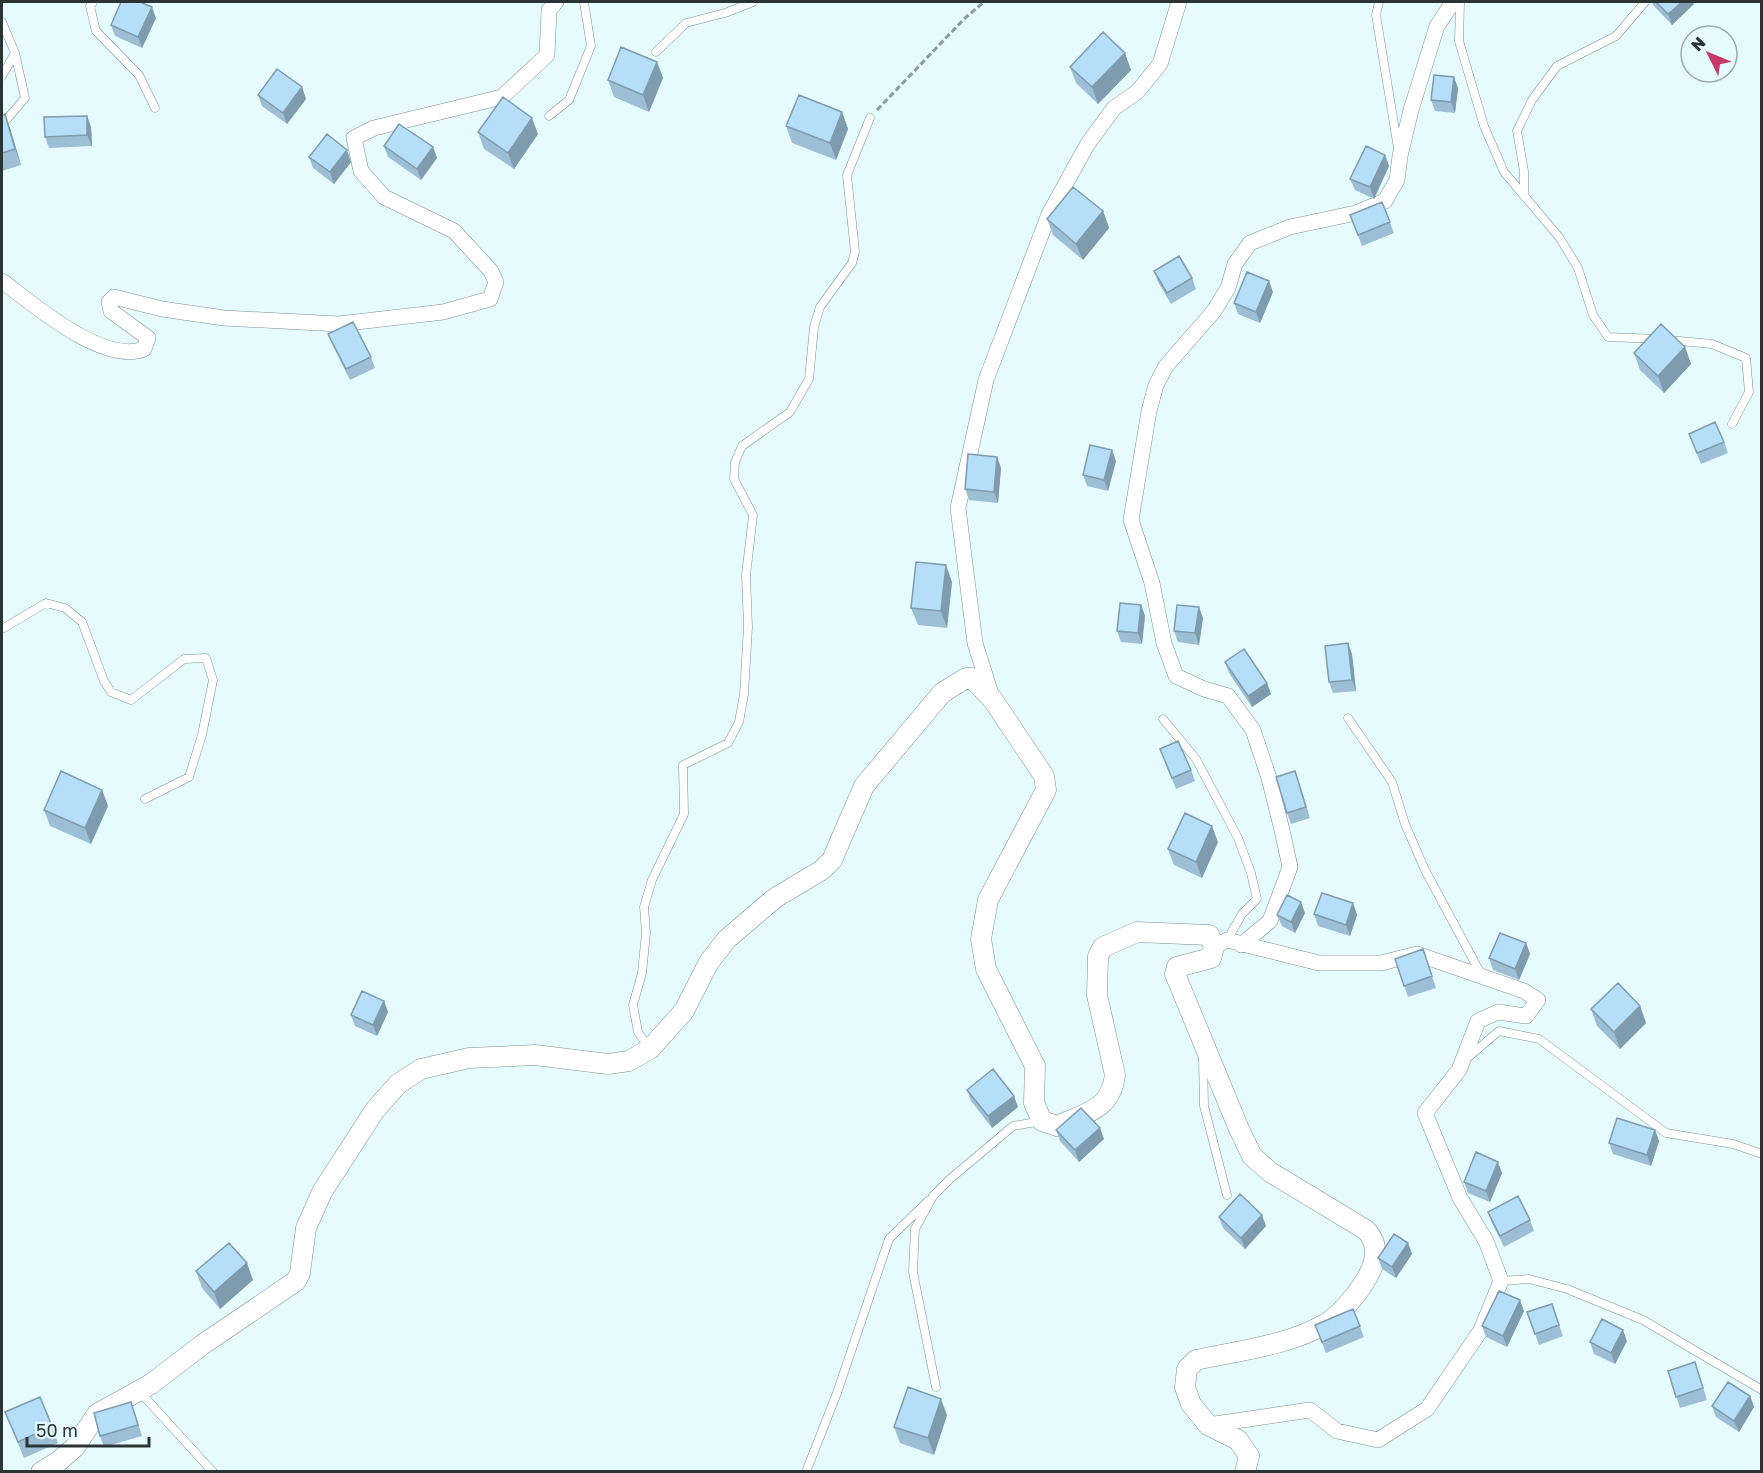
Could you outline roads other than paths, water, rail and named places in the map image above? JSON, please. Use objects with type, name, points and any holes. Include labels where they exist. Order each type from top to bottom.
[{"type":"street","points":[[2,281],[57,322],[102,347],[135,352],[144,349],[148,338],[111,311],[109,302],[114,297],[162,309],[224,318],[339,324],[443,312],[490,299],[496,282],[491,271],[454,231],[384,197],[361,171],[354,138],[374,128],[502,97],[547,55],[549,10],[556,2]]},
{"type":"street","points":[[993,700],[975,643],[958,508],[986,380],[1049,214],[1087,145],[1114,108],[1137,92],[1160,64],[1179,2]]},
{"type":"street","points":[[1245,1472],[1249,1456],[1238,1440],[1208,1425],[1191,1404],[1185,1387],[1187,1369],[1196,1360],[1301,1336],[1328,1323],[1361,1289],[1374,1267],[1376,1248],[1374,1239],[1366,1230],[1270,1172],[1252,1156],[1175,974],[1177,967],[1211,958],[1227,944],[1270,921],[1290,867],[1269,778],[1253,729],[1228,696],[1204,689],[1176,676],[1164,643],[1152,583],[1131,520],[1149,411],[1156,385],[1166,366],[1214,311],[1228,288],[1235,264],[1250,243],[1290,227],[1356,213],[1385,201],[1397,180],[1411,110],[1437,26],[1453,2]]},
{"type":"street","points":[[41,1472],[59,1461],[75,1447],[98,1414],[151,1384],[202,1345],[296,1281],[300,1273],[306,1228],[322,1192],[375,1110],[398,1084],[420,1069],[469,1058],[534,1055],[608,1064],[629,1061],[650,1049],[684,1011],[709,962],[727,939],[775,898],[822,870],[831,860],[864,786],[942,693],[966,678],[972,678],[993,700],[1044,776],[1046,790],[988,900],[981,939],[986,969],[1035,1066],[1034,1103],[1042,1121],[1057,1126],[1090,1112],[1107,1101],[1113,1086],[1114,1075],[1097,995],[1098,956],[1103,947],[1137,932],[1209,935],[1227,944],[1319,963],[1381,963],[1418,954],[1524,991],[1538,1000],[1526,1016],[1498,1012],[1479,1021],[1464,1061],[1425,1113],[1460,1198],[1486,1241],[1501,1281],[1481,1330],[1427,1409],[1378,1440],[1337,1431],[1310,1410],[1208,1425]]},
{"type":"lane","points":[[93,2],[90,6],[96,31],[139,75],[155,108]]},
{"type":"lane","points":[[549,116],[569,100],[591,46],[584,2]]},
{"type":"lane","points":[[656,52],[686,23],[753,2]]},
{"type":"lane","points":[[1379,2],[1376,15],[1400,156]]},
{"type":"lane","points":[[1460,2],[1459,41],[1485,126],[1504,172],[1559,237],[1578,268],[1593,315],[1608,337],[1642,337],[1712,344],[1746,358],[1749,392],[1732,424]]},
{"type":"lane","points":[[1524,196],[1524,171],[1517,131],[1532,100],[1557,66],[1616,36],[1645,2]]},
{"type":"lane","points":[[2,22],[15,53],[25,98],[7,119]]},
{"type":"lane","points":[[2,76],[15,53]]},
{"type":"lane","points":[[650,1049],[638,1032],[633,1005],[642,973],[646,933],[644,907],[652,880],[684,814],[683,765],[728,743],[739,722],[744,694],[748,627],[747,575],[753,515],[734,479],[735,462],[742,446],[790,412],[809,379],[814,327],[820,307],[852,263],[855,252],[847,175],[870,118]]},
{"type":"lane","points":[[2,629],[46,603],[64,608],[82,622],[104,681],[111,692],[131,700],[184,659],[206,658],[213,680],[202,735],[189,777],[145,798]]},
{"type":"lane","points":[[1348,718],[1392,782],[1405,824],[1425,870],[1483,977]]},
{"type":"lane","points":[[1163,719],[1196,759],[1238,838],[1251,873],[1257,899],[1242,914],[1227,944]]},
{"type":"lane","points":[[1464,1061],[1499,1030],[1539,1038],[1666,1133],[1733,1144],[1761,1154]]},
{"type":"lane","points":[[1203,1042],[1204,1107],[1227,1195]]},
{"type":"lane","points":[[806,1472],[837,1393],[889,1239],[933,1196],[1013,1126],[1042,1121]]},
{"type":"lane","points":[[933,1196],[915,1229],[913,1272],[936,1388]]},
{"type":"lane","points":[[1501,1281],[1528,1279],[1567,1289],[1643,1320],[1761,1390]]},
{"type":"lane","points":[[139,1390],[213,1472]]}]
